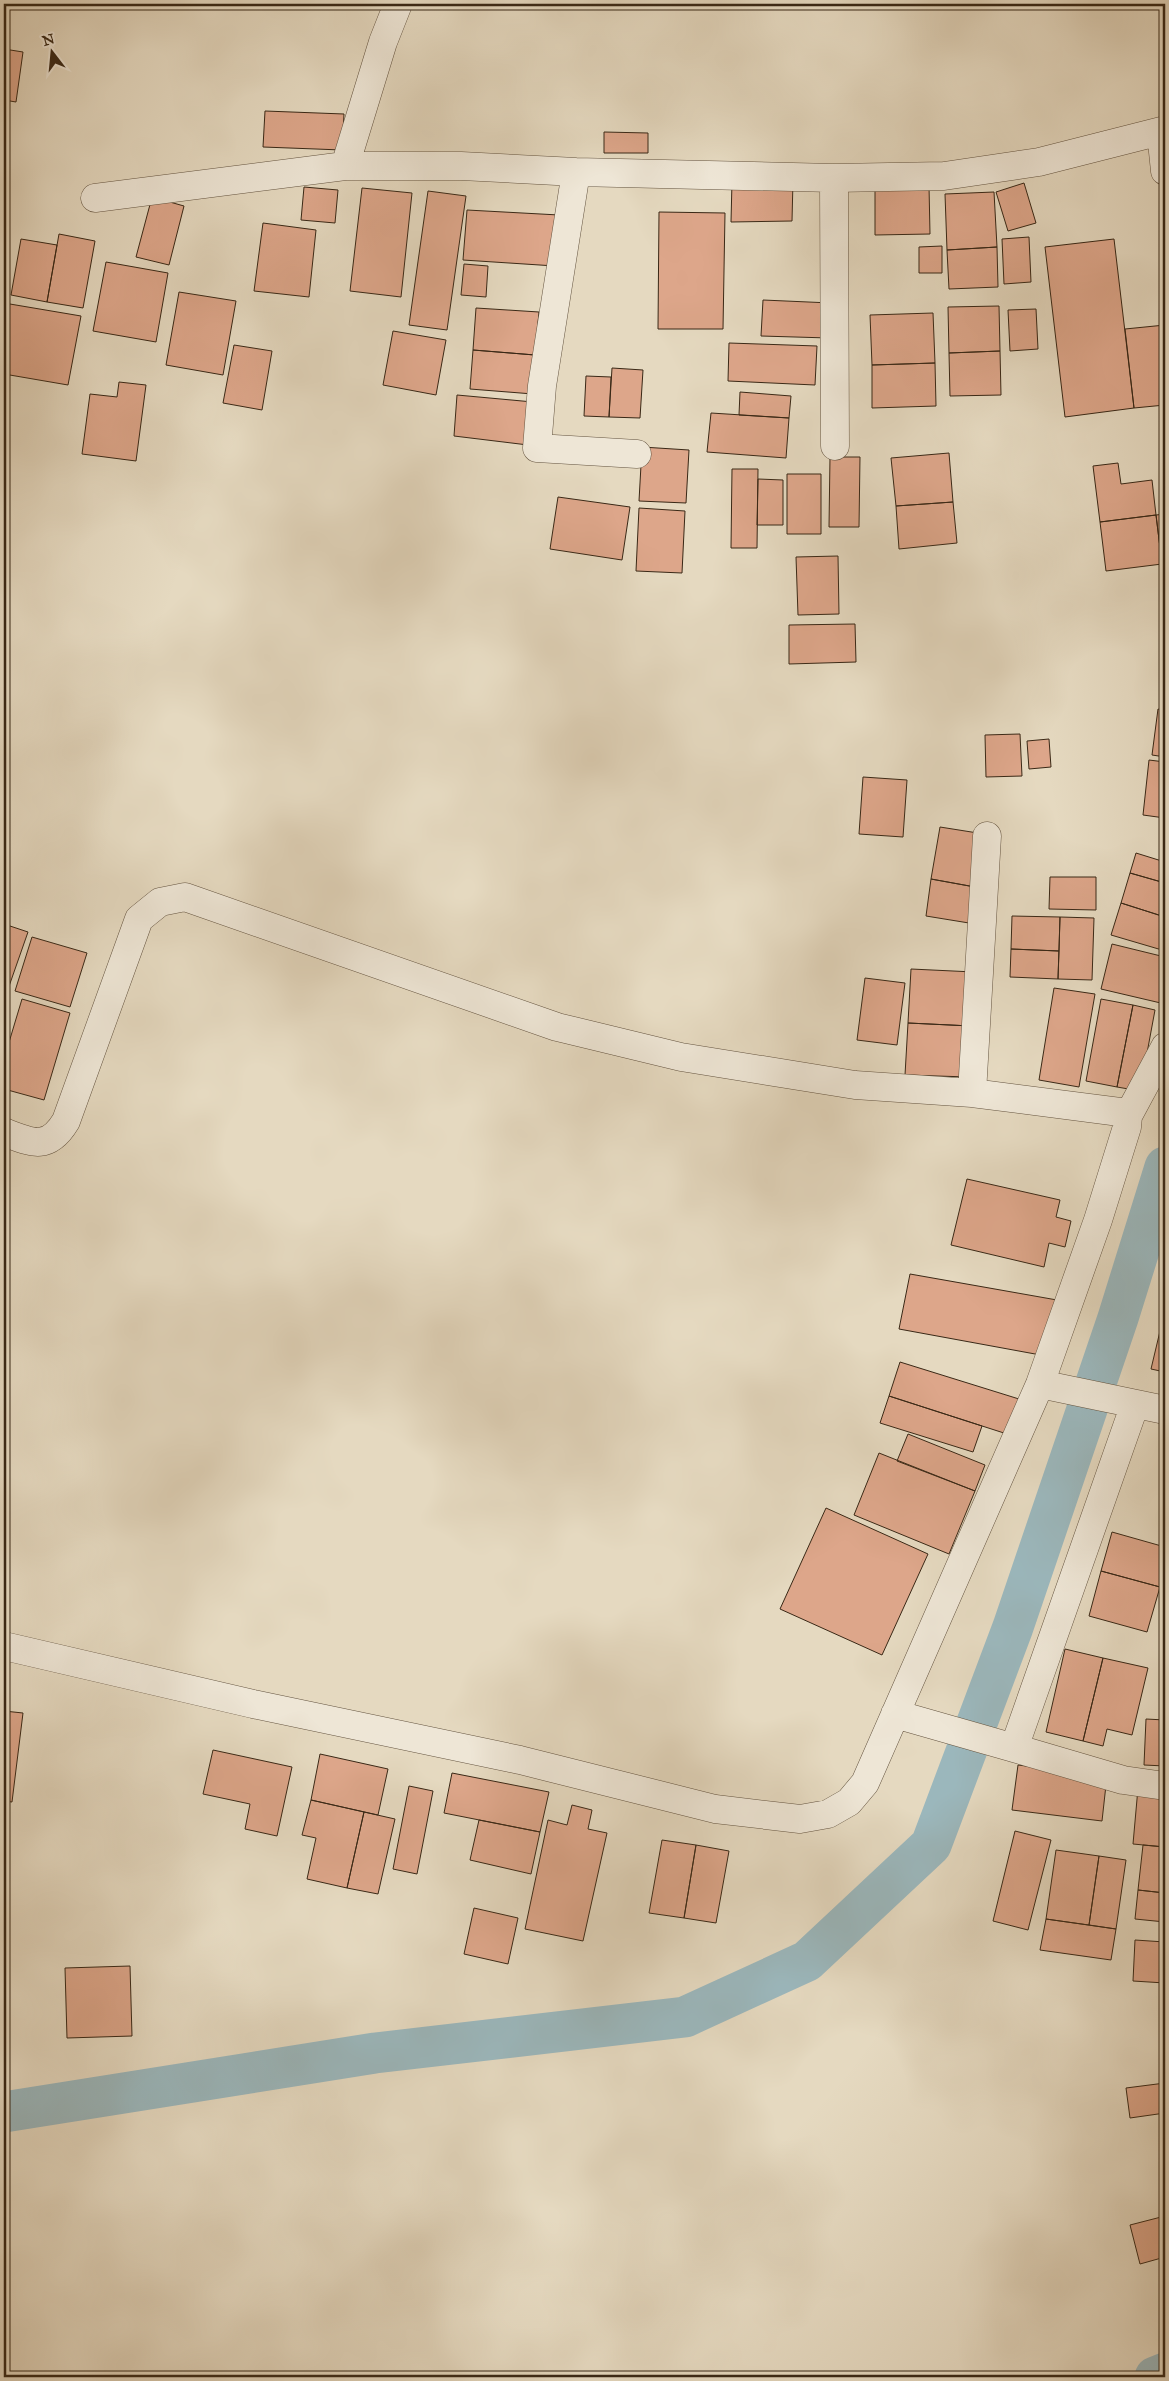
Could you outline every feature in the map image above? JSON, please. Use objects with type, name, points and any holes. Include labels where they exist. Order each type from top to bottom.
[{"type":"street","points":[[345,166],[383,42],[398,4]]},
{"type":"street","points":[[95,198],[345,166],[462,166],[576,172],[834,178],[944,176],[1039,162],[1163,131],[1165,171]]},
{"type":"street","points":[[576,172],[542,386],[537,448],[637,454]]},
{"type":"street","points":[[834,178],[835,446]]},
{"type":"street","points":[[972,1093],[987,836]]},
{"type":"street","points":[[4,1132],[24,1140],[37,1142],[48,1141],[60,1131],[66,1121],[139,919],[160,902],[185,897],[557,1027],[681,1056],[846,1083],[972,1093],[1120,1112],[1128,1116]]},
{"type":"street","points":[[4,1646],[253,1704],[520,1760],[715,1809],[800,1819],[828,1814],[849,1802],[865,1783],[895,1714],[1053,1387],[1098,1220],[1128,1127],[1128,1116],[1165,1047]]},
{"type":"street","points":[[1053,1387],[1165,1410]]},
{"type":"street","points":[[1014,1748],[1135,1404]]},
{"type":"street","points":[[895,1714],[1123,1780],[1165,1786]]},
{"type":"building","points":[[4,49],[23,52],[16,102],[4,100]]},
{"type":"building","points":[[265,111],[344,114],[342,150],[263,147]]},
{"type":"building","points":[[604,132],[648,133],[648,153],[604,153]]},
{"type":"building","points":[[793,180],[792,221],[731,222],[732,181]]},
{"type":"building","points":[[1024,183],[1036,223],[1008,231],[996,192]]},
{"type":"building","points":[[929,186],[930,234],[875,235],[875,187]]},
{"type":"building","points":[[304,187],[338,190],[335,223],[301,220]]},
{"type":"building","points":[[362,188],[412,193],[401,297],[350,291]]},
{"type":"building","points":[[428,191],[466,196],[447,330],[409,325]]},
{"type":"building","points":[[994,192],[997,247],[947,250],[945,194]]},
{"type":"building","points":[[152,197],[184,206],[169,265],[136,257]]},
{"type":"building","points":[[467,210],[559,215],[555,266],[463,260]]},
{"type":"building","points":[[659,212],[725,213],[723,329],[658,329]]},
{"type":"building","points":[[263,223],[316,230],[309,297],[254,291]]},
{"type":"building","points":[[59,234],[95,241],[83,308],[47,302]]},
{"type":"building","points":[[1029,237],[1031,282],[1004,284],[1002,239]]},
{"type":"building","points":[[21,239],[57,245],[47,302],[11,295]]},
{"type":"building","points":[[1114,239],[1134,408],[1065,417],[1045,247]]},
{"type":"building","points":[[942,246],[942,273],[919,273],[919,247]]},
{"type":"building","points":[[997,247],[998,287],[949,289],[947,250]]},
{"type":"building","points":[[106,262],[168,273],[156,342],[93,331]]},
{"type":"building","points":[[464,264],[488,266],[486,297],[461,295]]},
{"type":"building","points":[[179,292],[236,301],[223,375],[166,365]]},
{"type":"building","points":[[763,300],[831,303],[829,338],[761,336]]},
{"type":"building","points":[[4,303],[81,316],[68,385],[4,374]]},
{"type":"building","points":[[999,306],[1000,351],[949,353],[948,307]]},
{"type":"building","points":[[476,308],[539,312],[535,355],[473,350]]},
{"type":"building","points":[[1036,309],[1038,349],[1010,351],[1008,310]]},
{"type":"building","points":[[933,313],[935,363],[872,365],[870,315]]},
{"type":"building","points":[[1165,325],[1165,405],[1134,408],[1125,329]]},
{"type":"building","points":[[393,331],[446,340],[436,395],[383,385]]},
{"type":"building","points":[[729,343],[817,346],[815,385],[728,381]]},
{"type":"building","points":[[234,345],[272,351],[262,410],[223,403]]},
{"type":"building","points":[[473,350],[535,355],[533,394],[470,389]]},
{"type":"building","points":[[1000,351],[1001,395],[950,396],[949,353]]},
{"type":"building","points":[[935,363],[936,406],[872,408],[872,365]]},
{"type":"building","points":[[612,368],[643,370],[640,418],[609,417]]},
{"type":"building","points":[[586,376],[611,377],[609,417],[584,416]]},
{"type":"building","points":[[119,382],[146,385],[136,461],[82,454],[90,394],[117,397]]},
{"type":"building","points":[[740,392],[791,396],[789,418],[739,415]]},
{"type":"building","points":[[457,395],[533,402],[528,445],[454,436]]},
{"type":"building","points":[[711,413],[789,418],[786,458],[707,452]]},
{"type":"building","points":[[642,447],[689,450],[686,503],[639,501]]},
{"type":"building","points":[[949,453],[953,502],[896,506],[891,458]]},
{"type":"building","points":[[830,457],[860,457],[859,527],[829,527]]},
{"type":"building","points":[[1118,463],[1121,484],[1152,480],[1156,515],[1100,522],[1093,466]]},
{"type":"building","points":[[732,469],[758,469],[757,548],[731,548]]},
{"type":"building","points":[[787,474],[821,474],[821,534],[787,534]]},
{"type":"building","points":[[758,479],[783,480],[783,525],[757,525]]},
{"type":"building","points":[[558,497],[630,507],[622,560],[550,549]]},
{"type":"building","points":[[953,502],[957,543],[899,549],[896,506]]},
{"type":"building","points":[[639,508],[685,511],[682,573],[636,571]]},
{"type":"building","points":[[1165,514],[1165,564],[1162,564],[1156,515]]},
{"type":"building","points":[[1156,515],[1162,564],[1106,571],[1100,522]]},
{"type":"building","points":[[838,556],[839,614],[798,615],[796,557]]},
{"type":"building","points":[[855,624],[856,662],[789,664],[789,625]]},
{"type":"building","points":[[1158,709],[1165,711],[1165,757],[1152,755]]},
{"type":"building","points":[[1020,734],[1022,776],[986,777],[985,735]]},
{"type":"building","points":[[1049,739],[1051,767],[1029,769],[1027,741]]},
{"type":"building","points":[[1149,760],[1165,762],[1165,818],[1143,815]]},
{"type":"building","points":[[863,777],[907,780],[903,837],[859,834]]},
{"type":"building","points":[[940,827],[984,834],[975,887],[931,879]]},
{"type":"building","points":[[1136,853],[1165,862],[1165,883],[1130,873]]},
{"type":"building","points":[[1130,873],[1165,883],[1165,917],[1121,903]]},
{"type":"building","points":[[1050,877],[1096,877],[1096,910],[1049,909]]},
{"type":"building","points":[[931,879],[975,887],[969,923],[926,916]]},
{"type":"building","points":[[1121,903],[1165,917],[1165,939],[1162,950],[1111,935]]},
{"type":"building","points":[[1012,916],[1060,917],[1059,951],[1011,949]]},
{"type":"building","points":[[1060,917],[1094,918],[1092,980],[1058,979]]},
{"type":"building","points":[[4,924],[28,932],[7,992],[4,991]]},
{"type":"building","points":[[32,937],[87,953],[70,1007],[15,991]]},
{"type":"building","points":[[1112,944],[1165,957],[1165,1004],[1101,989]]},
{"type":"building","points":[[1011,949],[1059,951],[1058,979],[1010,977]]},
{"type":"building","points":[[911,969],[974,972],[971,1026],[908,1023]]},
{"type":"building","points":[[865,978],[905,983],[897,1045],[857,1040]]},
{"type":"building","points":[[1054,988],[1095,994],[1079,1087],[1039,1080]]},
{"type":"building","points":[[22,999],[70,1013],[44,1100],[4,1089],[4,1059]]},
{"type":"building","points":[[1101,999],[1133,1005],[1117,1087],[1086,1081]]},
{"type":"building","points":[[1133,1005],[1155,1010],[1140,1091],[1117,1087]]},
{"type":"building","points":[[908,1023],[971,1026],[969,1077],[905,1075]]},
{"type":"building","points":[[967,1179],[1060,1200],[1056,1217],[1071,1221],[1065,1247],[1049,1243],[1044,1267],[951,1245]]},
{"type":"building","points":[[910,1274],[1057,1300],[1046,1356],[899,1329]]},
{"type":"building","points":[[1165,1310],[1165,1372],[1151,1369]]},
{"type":"building","points":[[900,1362],[1019,1399],[1007,1434],[889,1396]]},
{"type":"building","points":[[889,1396],[982,1426],[973,1452],[880,1423]]},
{"type":"building","points":[[908,1434],[985,1465],[975,1491],[897,1461]]},
{"type":"building","points":[[879,1453],[975,1491],[949,1554],[854,1515]]},
{"type":"building","points":[[826,1508],[928,1554],[882,1655],[780,1609]]},
{"type":"building","points":[[1112,1532],[1165,1547],[1165,1566],[1160,1587],[1101,1571]]},
{"type":"building","points":[[1101,1571],[1160,1587],[1147,1632],[1089,1616]]},
{"type":"building","points":[[1065,1649],[1103,1658],[1083,1741],[1046,1732]]},
{"type":"building","points":[[1103,1658],[1148,1668],[1132,1735],[1107,1729],[1103,1746],[1083,1741]]},
{"type":"building","points":[[4,1711],[23,1713],[12,1802],[4,1801]]},
{"type":"building","points":[[1146,1719],[1165,1720],[1165,1766],[1144,1765]]},
{"type":"building","points":[[213,1750],[292,1767],[277,1836],[245,1829],[250,1804],[203,1794]]},
{"type":"building","points":[[320,1754],[388,1769],[378,1815],[311,1800]]},
{"type":"building","points":[[1018,1765],[1107,1776],[1102,1821],[1012,1810]]},
{"type":"building","points":[[452,1773],[549,1792],[540,1832],[444,1813]]},
{"type":"building","points":[[409,1786],[433,1791],[417,1874],[393,1869]]},
{"type":"building","points":[[1138,1788],[1165,1791],[1165,1847],[1133,1844]]},
{"type":"building","points":[[311,1800],[364,1812],[347,1888],[307,1879],[316,1838],[302,1835]]},
{"type":"building","points":[[572,1805],[592,1810],[588,1829],[607,1833],[583,1941],[525,1929],[548,1820],[567,1825]]},
{"type":"building","points":[[364,1812],[395,1819],[378,1894],[347,1888]]},
{"type":"building","points":[[479,1820],[540,1832],[531,1874],[470,1860]]},
{"type":"building","points":[[1015,1831],[1051,1840],[1028,1930],[993,1921]]},
{"type":"building","points":[[662,1840],[696,1845],[684,1918],[649,1913]]},
{"type":"building","points":[[696,1845],[729,1851],[716,1923],[684,1918]]},
{"type":"building","points":[[1143,1845],[1165,1847],[1165,1893],[1138,1890]]},
{"type":"building","points":[[1056,1850],[1099,1856],[1089,1925],[1046,1919]]},
{"type":"building","points":[[1099,1856],[1126,1860],[1116,1929],[1089,1925]]},
{"type":"building","points":[[1138,1890],[1165,1893],[1165,1922],[1135,1919]]},
{"type":"building","points":[[474,1908],[518,1918],[508,1964],[464,1954]]},
{"type":"building","points":[[1046,1919],[1116,1929],[1111,1960],[1040,1950]]},
{"type":"building","points":[[1135,1940],[1165,1942],[1165,1983],[1133,1981]]},
{"type":"building","points":[[130,1966],[132,2036],[67,2038],[65,1968]]},
{"type":"building","points":[[1165,2083],[1165,2113],[1130,2118],[1126,2088]]},
{"type":"building","points":[[1165,2216],[1165,2257],[1140,2264],[1130,2225]]},
{"type":"waterway","points":[[4,2112],[375,2053],[685,2017],[807,1961],[931,1845],[1013,1627],[1118,1318],[1165,1167]]},
{"type":"waterway","points":[[1155,2377],[1165,2373]]}]
